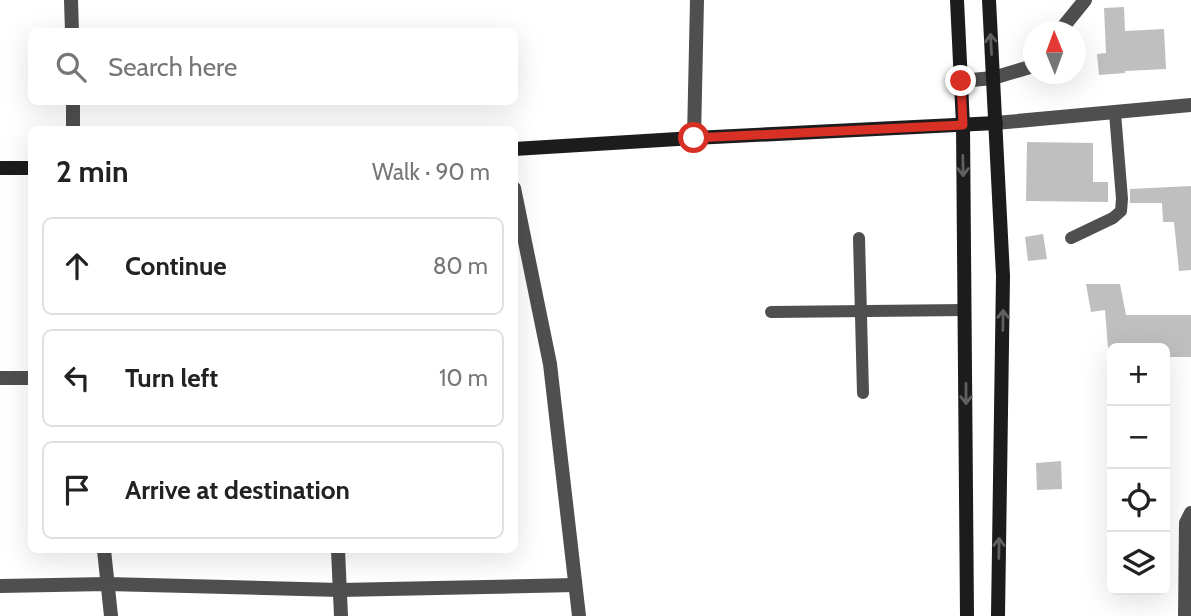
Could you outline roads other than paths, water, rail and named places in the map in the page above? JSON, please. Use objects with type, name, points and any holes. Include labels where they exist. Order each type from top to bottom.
[{"type":"main road","points":[[957,0],[963,125],[968,616]]},
{"type":"main road","points":[[989,0],[1003,276],[998,616]]},
{"type":"main road","points":[[518,149],[996,123]]},
{"type":"main road","points":[[0,169],[28,168]]},
{"type":"street","points":[[71,0],[72,28]]},
{"type":"street","points":[[694,138],[697,0]]},
{"type":"street","points":[[1068,21],[1085,0]]},
{"type":"street","points":[[961,81],[993,78],[1023,69]]},
{"type":"street","points":[[73,105],[73,126]]},
{"type":"street","points":[[996,123],[1191,105]]},
{"type":"street","points":[[518,208],[550,364],[579,616]]},
{"type":"street","points":[[0,378],[28,378]]},
{"type":"street","points":[[1185,616],[1186,523],[1191,513]]},
{"type":"street","points":[[104,553],[111,616]]},
{"type":"street","points":[[338,553],[341,616]]},
{"type":"street","points":[[0,586],[107,584],[340,590],[575,585]]},
{"type":"lane","points":[[1071,238],[1113,218],[1121,211],[1115,113]]},
{"type":"lane","points":[[859,238],[863,393]]},
{"type":"lane","points":[[771,312],[965,310]]}]
